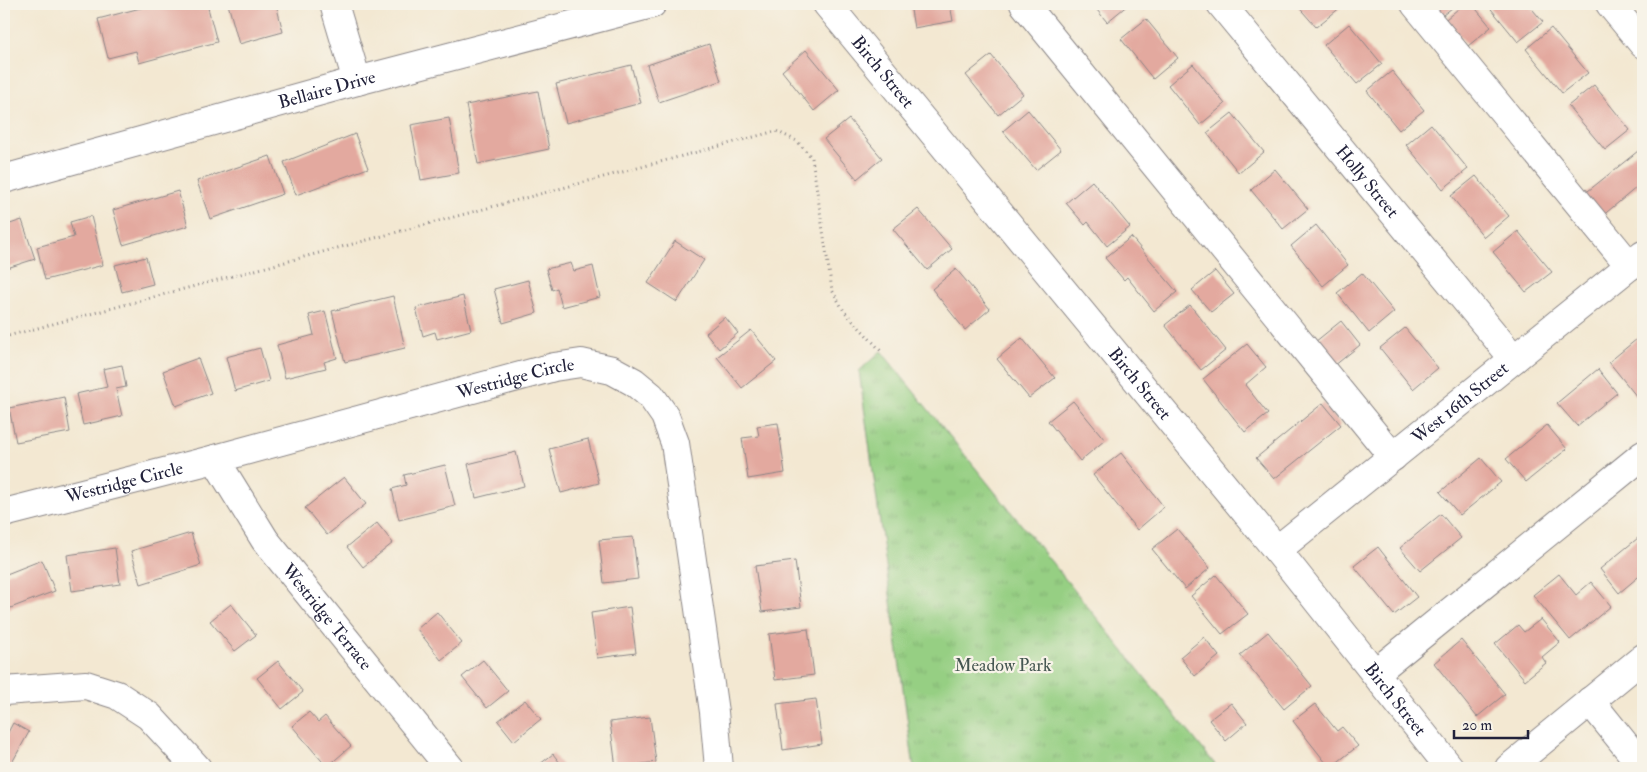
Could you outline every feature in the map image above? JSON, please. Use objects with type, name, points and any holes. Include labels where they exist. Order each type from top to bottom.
[{"type":"street","points":[[334,4],[357,81]]},
{"type":"street","name":"Bellaire Drive","points":[[4,179],[357,81],[652,4]]},
{"type":"street","name":"Birch Street","points":[[827,4],[1277,550],[1450,768]]},
{"type":"street","points":[[1024,4],[1393,457]]},
{"type":"street","name":"Holly Street","points":[[1221,4],[1514,359]]},
{"type":"street","points":[[1415,4],[1636,261]]},
{"type":"street","points":[[1610,4],[1643,44]]},
{"type":"street","name":"West 16th Street","points":[[1277,550],[1636,261]]},
{"type":"street","name":"Westridge Circle","points":[[4,513],[215,459],[554,367],[581,363],[612,370],[634,382],[651,396],[665,416],[675,443],[714,712],[719,768]]},
{"type":"street","points":[[1375,673],[1643,454]]},
{"type":"street","name":"Westridge Terrace","points":[[215,459],[265,540],[450,768]]},
{"type":"street","points":[[1509,768],[1643,658]]},
{"type":"street","points":[[4,691],[86,685],[117,695],[149,716],[197,768]]},
{"type":"street","points":[[1590,701],[1643,767]]},
{"type":"path","points":[[4,337],[776,131],[797,141],[812,158],[832,290],[844,311],[881,351]]},
{"type":"green space","name":"Meadow Park","points":[[881,351],[1218,768],[914,768],[859,371]]},
{"type":"building","points":[[156,4],[207,4],[217,42],[139,63],[136,51],[108,58],[98,19]]},
{"type":"building","points":[[228,4],[276,4],[283,32],[239,44]]},
{"type":"building","points":[[910,4],[950,4],[953,21],[914,28]]},
{"type":"building","points":[[1092,4],[1129,4],[1107,22]]},
{"type":"building","points":[[1296,4],[1338,4],[1341,7],[1316,27]]},
{"type":"building","points":[[1426,4],[1457,4],[1438,19]]},
{"type":"building","points":[[1464,4],[1472,4],[1491,27],[1468,46],[1446,19]]},
{"type":"building","points":[[1487,4],[1528,4],[1543,22],[1518,42]]},
{"type":"building","points":[[1146,19],[1178,58],[1153,79],[1121,39]]},
{"type":"building","points":[[1349,24],[1382,64],[1357,84],[1324,45]]},
{"type":"building","points":[[1551,28],[1588,73],[1562,93],[1526,49]]},
{"type":"building","points":[[709,44],[721,81],[659,102],[647,65]]},
{"type":"building","points":[[806,50],[839,90],[814,111],[782,71]]},
{"type":"building","points":[[991,55],[1023,94],[998,115],[966,75]]},
{"type":"building","points":[[1193,64],[1225,104],[1200,125],[1168,85]]},
{"type":"building","points":[[631,65],[641,103],[566,123],[556,84]]},
{"type":"building","points":[[1392,71],[1424,110],[1399,130],[1367,91]]},
{"type":"building","points":[[1594,85],[1630,130],[1605,150],[1568,106]]},
{"type":"building","points":[[538,91],[549,149],[478,164],[466,105]]},
{"type":"building","points":[[1028,110],[1061,150],[1036,170],[1003,131]]},
{"type":"building","points":[[1232,113],[1264,152],[1239,173],[1207,133]]},
{"type":"building","points":[[449,118],[459,173],[421,180],[411,125]]},
{"type":"building","points":[[849,119],[882,158],[857,179],[824,139]]},
{"type":"building","points":[[1431,124],[1468,169],[1443,189],[1406,145]]},
{"type":"building","points":[[355,134],[368,168],[296,195],[284,162]]},
{"type":"building","points":[[1643,147],[1643,182],[1601,217],[1583,195]]},
{"type":"building","points":[[270,156],[283,194],[210,219],[197,181]]},
{"type":"building","points":[[1275,169],[1308,209],[1283,229],[1251,190]]},
{"type":"building","points":[[1476,176],[1509,216],[1484,237],[1451,196]]},
{"type":"building","points":[[1092,181],[1130,227],[1107,246],[1088,222],[1085,225],[1066,203]]},
{"type":"building","points":[[178,191],[188,226],[123,245],[113,210]]},
{"type":"building","points":[[918,209],[952,249],[927,270],[893,229]]},
{"type":"building","points":[[91,216],[103,265],[45,280],[37,247],[74,237],[70,222]]},
{"type":"building","points":[[22,220],[35,259],[4,269],[4,226]]},
{"type":"building","points":[[1316,225],[1348,265],[1323,286],[1291,246]]},
{"type":"building","points":[[1518,231],[1552,272],[1526,292],[1493,252]]},
{"type":"building","points":[[1131,237],[1177,292],[1154,311],[1127,277],[1124,280],[1105,258]]},
{"type":"building","points":[[675,241],[704,260],[677,302],[648,283]]},
{"type":"building","points":[[146,257],[153,284],[122,292],[115,265]]},
{"type":"building","points":[[571,263],[574,271],[593,266],[600,297],[562,307],[557,288],[552,290],[546,269]]},
{"type":"building","points":[[956,269],[990,309],[965,330],[932,289]]},
{"type":"building","points":[[1215,271],[1234,294],[1211,312],[1192,290]]},
{"type":"building","points":[[1362,273],[1394,312],[1369,333],[1337,293]]},
{"type":"building","points":[[528,280],[537,313],[503,323],[494,289]]},
{"type":"building","points":[[393,296],[405,348],[345,362],[332,311]]},
{"type":"building","points":[[463,296],[471,330],[437,339],[435,332],[423,336],[416,308]]},
{"type":"building","points":[[1190,305],[1226,350],[1201,370],[1165,325]]},
{"type":"building","points":[[325,311],[337,358],[324,362],[326,368],[285,378],[277,345],[314,335],[309,315]]},
{"type":"building","points":[[725,317],[738,333],[719,349],[706,333]]},
{"type":"building","points":[[1341,321],[1360,345],[1334,366],[1315,342]]},
{"type":"building","points":[[1405,328],[1438,368],[1413,389],[1380,348]]},
{"type":"building","points":[[751,330],[776,361],[742,388],[717,357]]},
{"type":"building","points":[[1643,334],[1643,400],[1641,402],[1609,362]]},
{"type":"building","points":[[1022,338],[1055,378],[1029,398],[997,359]]},
{"type":"building","points":[[1247,344],[1266,367],[1245,385],[1268,414],[1245,432],[1203,379]]},
{"type":"building","points":[[260,348],[269,381],[235,391],[226,357]]},
{"type":"building","points":[[198,358],[211,393],[176,406],[163,371]]},
{"type":"building","points":[[122,365],[126,387],[116,389],[122,416],[83,425],[76,394],[107,387],[103,369]]},
{"type":"building","points":[[1598,369],[1617,393],[1577,426],[1557,403]]},
{"type":"building","points":[[64,397],[70,432],[16,442],[9,408]]},
{"type":"building","points":[[1073,401],[1105,440],[1080,461],[1048,421]]},
{"type":"building","points":[[1323,403],[1341,425],[1274,479],[1256,458]]},
{"type":"building","points":[[778,423],[785,473],[748,479],[742,438],[759,436],[757,426]]},
{"type":"building","points":[[1547,425],[1567,449],[1526,482],[1506,459]]},
{"type":"building","points":[[588,439],[599,483],[561,493],[549,449]]},
{"type":"building","points":[[516,452],[524,486],[476,498],[468,464]]},
{"type":"building","points":[[1121,453],[1164,507],[1137,530],[1093,475]]},
{"type":"building","points":[[1481,458],[1501,482],[1460,515],[1440,492]]},
{"type":"building","points":[[445,465],[455,506],[399,520],[392,489],[406,485],[404,475]]},
{"type":"building","points":[[344,477],[366,504],[327,535],[305,508]]},
{"type":"building","points":[[1441,514],[1461,538],[1420,571],[1400,548]]},
{"type":"building","points":[[377,523],[393,543],[363,567],[347,547]]},
{"type":"building","points":[[1177,529],[1210,568],[1185,589],[1152,549]]},
{"type":"building","points":[[191,533],[201,565],[141,584],[131,551]]},
{"type":"building","points":[[633,537],[638,579],[604,583],[599,540]]},
{"type":"building","points":[[1638,538],[1643,545],[1643,573],[1619,593],[1600,569]]},
{"type":"building","points":[[1378,547],[1417,597],[1394,615],[1354,566]]},
{"type":"building","points":[[115,548],[120,584],[72,591],[67,555]]},
{"type":"building","points":[[42,560],[55,591],[8,609],[4,597],[4,575]]},
{"type":"building","points":[[795,561],[801,607],[762,612],[755,566]]},
{"type":"building","points":[[1559,574],[1576,595],[1591,582],[1611,606],[1570,640],[1533,595]]},
{"type":"building","points":[[1216,575],[1248,614],[1222,634],[1191,596]]},
{"type":"building","points":[[231,604],[256,635],[235,651],[210,621]]},
{"type":"building","points":[[630,607],[636,653],[597,658],[591,613]]},
{"type":"building","points":[[437,612],[462,643],[441,660],[417,629]]},
{"type":"building","points":[[1541,619],[1560,642],[1542,657],[1546,663],[1525,680],[1495,644],[1518,625],[1524,632]]},
{"type":"building","points":[[808,629],[814,675],[775,680],[769,634]]},
{"type":"building","points":[[1268,632],[1312,686],[1284,709],[1240,655]]},
{"type":"building","points":[[1204,637],[1219,656],[1195,676],[1180,657]]},
{"type":"building","points":[[1461,640],[1505,694],[1477,717],[1434,663]]},
{"type":"building","points":[[483,660],[508,691],[487,708],[462,677]]},
{"type":"building","points":[[278,661],[303,692],[282,709],[257,678]]},
{"type":"building","points":[[816,699],[822,744],[783,750],[777,704]]},
{"type":"building","points":[[525,700],[541,719],[514,741],[498,721]]},
{"type":"building","points":[[1231,703],[1247,723],[1226,741],[1209,720]]},
{"type":"building","points":[[1315,704],[1337,731],[1342,727],[1358,746],[1330,768],[1293,721]]},
{"type":"building","points":[[309,712],[318,722],[325,716],[351,746],[327,767],[292,726]]},
{"type":"building","points":[[650,717],[656,762],[616,768],[610,722]]},
{"type":"building","points":[[13,723],[29,732],[9,768],[4,768],[4,740]]},
{"type":"building","points":[[553,754],[564,768],[535,768]]}]
